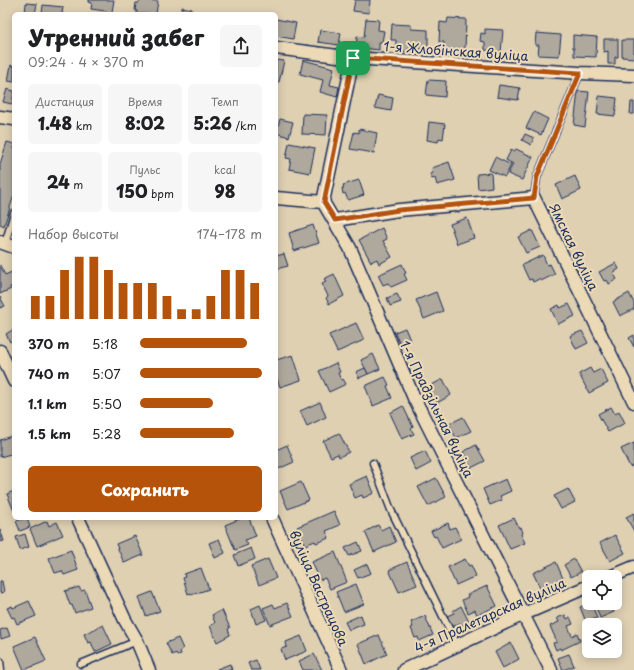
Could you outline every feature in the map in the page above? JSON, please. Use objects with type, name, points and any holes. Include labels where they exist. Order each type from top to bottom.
[{"type":"street","name":"1-я Жлобінская вуліца","points":[[278,48],[353,58],[580,73],[634,75]]},
{"type":"street","points":[[278,198],[324,202],[353,58]]},
{"type":"street","points":[[0,117],[12,119]]},
{"type":"street","name":"Ямская вуліца","points":[[335,220],[399,210],[534,198],[634,402]]},
{"type":"street","name":"1-я Прадзільная вуліца","points":[[324,202],[350,248],[414,398],[551,670]]},
{"type":"street","points":[[0,351],[12,377]]},
{"type":"street","points":[[79,520],[125,620],[137,641],[149,670]]},
{"type":"street","name":"вуліца Вастрацова","points":[[273,520],[341,670]]},
{"type":"street","points":[[622,572],[634,567]]},
{"type":"street","name":"4-я Пралетарская вуліца","points":[[404,670],[524,614],[582,589]]},
{"type":"lane","points":[[534,198],[537,177],[580,73]]},
{"type":"lane","points":[[6,244],[12,221]]},
{"type":"lane","points":[[372,463],[391,510],[457,645]]},
{"type":"lane","points":[[81,664],[137,641]]},
{"type":"lane","points":[[0,662],[1,670]]},
{"type":"building","points":[[89,0],[114,0],[112,12],[91,9],[92,3],[89,2]]},
{"type":"building","points":[[140,0],[158,1],[156,12],[137,12],[135,10],[136,3],[139,3]]},
{"type":"building","points":[[355,0],[370,0],[369,13],[353,11]]},
{"type":"building","points":[[26,3],[37,4],[35,12],[25,12]]},
{"type":"building","points":[[43,5],[63,7],[62,12],[42,12]]},
{"type":"building","points":[[182,7],[192,9],[192,12],[181,12]]},
{"type":"building","points":[[448,18],[466,19],[465,51],[444,50],[444,42],[439,42],[440,22],[447,23]]},
{"type":"building","points":[[278,19],[296,23],[293,39],[278,36]]},
{"type":"building","points":[[366,19],[379,20],[378,30],[384,31],[382,42],[379,42],[379,50],[356,47],[357,36],[364,37]]},
{"type":"building","points":[[392,24],[411,25],[411,29],[428,30],[428,51],[423,51],[423,49],[408,49],[408,52],[396,51],[396,40],[391,40]]},
{"type":"building","points":[[485,29],[503,30],[501,52],[485,50],[485,42],[480,41],[481,33],[485,34]]},
{"type":"building","points":[[320,30],[341,33],[339,45],[318,42]]},
{"type":"building","points":[[536,33],[561,35],[559,56],[538,55],[539,45],[535,45]]},
{"type":"building","points":[[573,35],[597,37],[596,57],[574,56]]},
{"type":"building","points":[[604,39],[618,39],[618,57],[615,57],[615,64],[608,64],[608,51],[604,52]]},
{"type":"building","points":[[622,40],[634,40],[634,58],[622,57]]},
{"type":"building","points":[[278,60],[284,61],[278,82]]},
{"type":"building","points":[[303,60],[334,68],[330,85],[339,87],[337,97],[320,92],[323,80],[300,74]]},
{"type":"building","points":[[11,65],[12,82],[8,81]]},
{"type":"building","points":[[428,80],[446,81],[445,97],[426,95]]},
{"type":"building","points":[[499,85],[520,88],[518,100],[497,97]]},
{"type":"building","points":[[7,89],[12,90],[12,104],[3,102]]},
{"type":"building","points":[[578,91],[589,92],[585,127],[574,125]]},
{"type":"building","points":[[378,95],[393,98],[391,111],[375,108]]},
{"type":"building","points":[[599,96],[617,98],[615,116],[597,114]]},
{"type":"building","points":[[631,102],[634,102],[634,114],[630,114]]},
{"type":"building","points":[[534,112],[548,119],[541,135],[526,128]]},
{"type":"building","points":[[303,114],[327,115],[326,135],[302,134]]},
{"type":"building","points":[[280,119],[293,122],[289,137],[278,134]]},
{"type":"building","points":[[429,122],[445,124],[443,139],[439,138],[438,142],[427,140]]},
{"type":"building","points":[[359,129],[377,133],[374,153],[350,149],[354,132],[359,133]]},
{"type":"building","points":[[525,134],[534,138],[531,145],[522,140]]},
{"type":"building","points":[[7,142],[12,143],[12,201],[4,226],[0,224],[0,164]]},
{"type":"building","points":[[289,143],[315,148],[310,173],[289,169],[291,159],[286,158]]},
{"type":"building","points":[[516,149],[533,157],[522,180],[508,174],[513,164],[506,160],[511,150],[514,151]]},
{"type":"building","points":[[495,157],[511,165],[505,177],[489,170]]},
{"type":"building","points":[[449,162],[455,180],[437,185],[435,178],[432,179],[430,174],[433,173],[432,168]]},
{"type":"building","points":[[491,173],[492,187],[478,189],[477,174]]},
{"type":"building","points":[[575,176],[581,190],[562,199],[556,185]]},
{"type":"building","points":[[359,180],[364,195],[348,200],[345,193],[343,194],[343,185]]},
{"type":"building","points":[[467,218],[474,238],[457,244],[450,224]]},
{"type":"building","points":[[313,225],[319,243],[294,251],[289,233]]},
{"type":"building","points":[[382,228],[387,239],[383,241],[392,257],[379,264],[377,259],[371,262],[359,240]]},
{"type":"building","points":[[532,230],[540,247],[526,253],[518,237]]},
{"type":"building","points":[[284,254],[288,266],[278,268],[278,256]]},
{"type":"building","points":[[543,255],[547,265],[550,264],[555,274],[541,281],[539,279],[533,282],[532,279],[529,280],[522,265]]},
{"type":"building","points":[[616,263],[619,269],[613,273],[617,279],[609,284],[607,280],[604,281],[599,272]]},
{"type":"building","points":[[402,264],[407,280],[391,287],[388,283],[383,285],[378,275]]},
{"type":"building","points":[[0,265],[5,275],[12,272],[12,286],[10,287],[11,289],[0,294]]},
{"type":"building","points":[[334,274],[344,296],[329,304],[326,298],[328,296],[322,284],[326,282],[324,279]]},
{"type":"building","points":[[436,292],[443,311],[424,319],[416,300]]},
{"type":"building","points":[[629,293],[634,303],[634,309],[620,316],[613,302]]},
{"type":"building","points":[[397,294],[401,302],[390,306],[387,298]]},
{"type":"building","points":[[0,297],[5,306],[0,308]]},
{"type":"building","points":[[569,304],[575,316],[558,324],[551,309],[559,305],[560,308]]},
{"type":"building","points":[[356,323],[364,340],[337,352],[329,335]]},
{"type":"building","points":[[405,328],[410,340],[400,344],[395,332]]},
{"type":"building","points":[[12,330],[12,341],[10,342],[6,334]]},
{"type":"building","points":[[582,331],[588,343],[576,349],[570,336]]},
{"type":"building","points":[[634,335],[634,347],[629,338]]},
{"type":"building","points":[[373,354],[380,369],[368,374],[361,360]]},
{"type":"building","points":[[293,355],[301,380],[280,387],[278,382],[278,359]]},
{"type":"building","points":[[336,363],[340,372],[338,373],[341,380],[343,379],[346,384],[329,392],[319,371]]},
{"type":"building","points":[[365,368],[368,374],[359,378],[356,372]]},
{"type":"building","points":[[590,368],[593,373],[601,369],[608,383],[589,393],[579,374]]},
{"type":"building","points":[[385,377],[389,385],[387,386],[392,398],[373,406],[365,386]]},
{"type":"building","points":[[443,379],[451,395],[437,403],[428,387]]},
{"type":"building","points":[[320,402],[326,417],[307,426],[300,411]]},
{"type":"building","points":[[403,406],[413,427],[411,429],[414,434],[402,439],[390,413]]},
{"type":"building","points":[[611,407],[615,414],[619,411],[625,423],[608,432],[598,414]]},
{"type":"building","points":[[463,417],[471,431],[456,438],[449,424]]},
{"type":"building","points":[[339,433],[349,452],[339,457],[338,454],[331,457],[323,441]]},
{"type":"building","points":[[12,436],[12,454],[0,457],[0,440]]},
{"type":"building","points":[[634,443],[634,465],[630,467],[621,449]]},
{"type":"building","points":[[287,445],[294,462],[278,469],[278,449]]},
{"type":"building","points":[[476,445],[485,461],[471,468],[463,452]]},
{"type":"building","points":[[425,451],[431,463],[416,471],[410,458]]},
{"type":"building","points":[[367,476],[374,493],[363,498],[362,495],[355,498],[349,484]]},
{"type":"building","points":[[436,478],[446,497],[428,506],[418,487]]},
{"type":"building","points":[[506,479],[511,491],[500,496],[502,500],[490,505],[483,489]]},
{"type":"building","points":[[301,482],[309,500],[288,509],[280,491]]},
{"type":"building","points":[[568,489],[575,502],[561,509],[554,496]]},
{"type":"building","points":[[12,492],[12,506],[7,494]]},
{"type":"building","points":[[334,511],[340,525],[326,531],[329,538],[305,545],[297,527]]},
{"type":"building","points":[[634,513],[634,531],[626,517]]},
{"type":"building","points":[[514,518],[519,528],[521,527],[523,533],[521,534],[525,543],[510,549],[499,525]]},
{"type":"building","points":[[28,520],[30,527],[20,531],[16,521]]},
{"type":"building","points":[[237,520],[250,520],[256,536],[245,540],[248,545],[235,550],[225,525]]},
{"type":"building","points":[[47,521],[49,526],[57,522],[63,535],[37,546],[30,529]]},
{"type":"building","points":[[448,523],[450,529],[455,527],[461,539],[442,548],[436,536],[434,537],[431,531]]},
{"type":"building","points":[[378,525],[381,530],[389,526],[396,542],[374,552],[365,532]]},
{"type":"building","points":[[0,529],[4,541],[0,542]]},
{"type":"building","points":[[25,534],[29,547],[20,550],[16,537]]},
{"type":"building","points":[[615,535],[625,553],[610,561],[600,543]]},
{"type":"building","points":[[135,536],[143,555],[124,563],[116,544]]},
{"type":"building","points":[[219,539],[225,553],[215,558],[209,543]]},
{"type":"building","points":[[358,542],[362,551],[349,556],[345,548]]},
{"type":"building","points":[[251,548],[255,559],[238,566],[234,555]]},
{"type":"building","points":[[71,550],[78,570],[64,575],[62,571],[55,573],[49,558]]},
{"type":"building","points":[[335,552],[347,582],[330,589],[325,578],[320,580],[312,562]]},
{"type":"building","points":[[268,559],[276,578],[259,585],[251,566]]},
{"type":"building","points":[[465,559],[469,566],[471,565],[476,576],[456,585],[448,567]]},
{"type":"building","points":[[574,559],[581,572],[571,577],[564,565]]},
{"type":"building","points":[[407,562],[417,585],[399,592],[389,570]]},
{"type":"building","points":[[556,562],[565,583],[543,594],[533,573]]},
{"type":"building","points":[[367,564],[371,573],[358,578],[354,570]]},
{"type":"building","points":[[201,568],[209,589],[191,595],[191,593],[188,594],[183,578],[185,577],[184,574]]},
{"type":"building","points":[[0,581],[2,581],[4,592],[0,593]]},
{"type":"building","points":[[356,584],[364,604],[344,612],[336,592]]},
{"type":"building","points":[[487,586],[497,606],[477,615],[475,610],[468,613],[462,600],[468,597],[467,595]]},
{"type":"building","points":[[79,587],[81,591],[85,590],[91,607],[75,613],[72,605],[70,605],[65,591]]},
{"type":"building","points":[[152,592],[160,611],[146,616],[139,597]]},
{"type":"building","points":[[29,601],[36,616],[17,624],[7,608],[12,606],[13,608]]},
{"type":"building","points":[[287,603],[293,616],[270,625],[263,608],[273,604],[275,608]]},
{"type":"building","points":[[260,605],[266,620],[256,624],[251,609]]},
{"type":"building","points":[[461,606],[469,622],[461,626],[460,623],[452,627],[447,616],[454,613],[453,611]]},
{"type":"building","points":[[582,606],[582,610],[594,610],[597,618],[584,618],[580,607]]},
{"type":"building","points":[[222,610],[230,628],[228,629],[230,635],[217,642],[210,626],[215,623],[212,615]]},
{"type":"building","points":[[597,610],[613,610],[614,612],[600,618]]},
{"type":"building","points":[[361,615],[364,624],[349,630],[345,622]]},
{"type":"building","points":[[565,615],[567,619],[570,617],[573,624],[568,626],[572,636],[577,633],[580,641],[561,650],[560,648],[556,650],[553,643],[557,642],[550,626],[559,622],[557,618]]},
{"type":"building","points":[[425,616],[433,635],[419,641],[418,637],[415,638],[411,628],[413,627],[411,622]]},
{"type":"building","points":[[103,625],[112,644],[95,652],[91,642],[88,643],[84,634]]},
{"type":"building","points":[[7,628],[10,636],[1,639],[0,630]]},
{"type":"building","points":[[379,635],[387,654],[366,664],[358,644]]},
{"type":"building","points":[[301,636],[307,651],[285,660],[281,649],[287,647],[286,642]]},
{"type":"building","points":[[35,637],[46,661],[24,670],[14,646]]},
{"type":"building","points":[[178,638],[183,649],[180,651],[181,654],[177,656],[176,653],[172,655],[166,643]]},
{"type":"building","points":[[511,643],[519,659],[503,668],[495,652]]},
{"type":"building","points":[[314,654],[322,670],[303,670],[299,661]]},
{"type":"building","points":[[569,654],[574,666],[563,670],[558,658]]},
{"type":"building","points":[[256,660],[260,670],[251,670],[248,663]]},
{"type":"building","points":[[230,664],[232,670],[217,670],[217,669]]},
{"type":"route","points":[[353,58],[580,73],[537,177],[534,198],[399,210],[335,220],[324,202],[353,58]]}]
